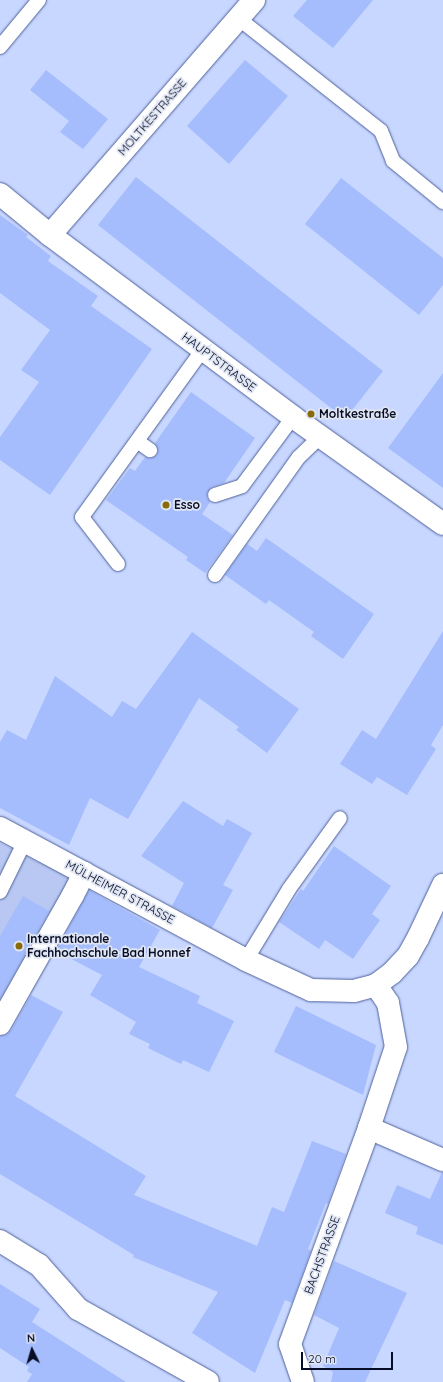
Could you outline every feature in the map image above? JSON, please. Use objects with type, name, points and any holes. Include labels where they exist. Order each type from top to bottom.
[{"type":"street","name":"MOLTKESTRASSE","points":[[50,235],[254,0]]},
{"type":"street","name":"HAUPTSTRASSE","points":[[0,194],[50,235],[203,350],[320,437],[443,524]]},
{"type":"street","name":"MÜLHEIMER STRASSE","points":[[0,828],[246,960],[311,990],[354,991],[376,985],[392,973],[408,956],[443,885]]},
{"type":"street","points":[[0,1024],[84,873]]},
{"type":"street","points":[[376,985],[388,1003],[396,1047],[369,1128],[443,1160]]},
{"type":"street","name":"BACHSTRASSE","points":[[303,1382],[290,1344],[369,1128]]},
{"type":"street","points":[[0,1241],[39,1265],[78,1309],[208,1382]]},
{"type":"lane","points":[[0,47],[40,0]]},
{"type":"lane","points":[[238,18],[382,131],[393,161],[443,202]]},
{"type":"lane","points":[[118,564],[82,517],[203,350]]},
{"type":"lane","points":[[215,495],[242,486],[293,417]]},
{"type":"lane","points":[[215,576],[299,457],[320,437]]},
{"type":"lane","points":[[137,441],[150,450]]},
{"type":"lane","points":[[246,960],[289,889],[340,818]]},
{"type":"lane","points":[[0,892],[25,841]]},
{"type":"shaded area","name":"Internationale Fachhochschule Bad Honnef","points":[[0,843],[76,881],[0,1012]]},
{"type":"building","points":[[307,0],[373,0],[333,48],[293,16]]},
{"type":"building","points":[[245,60],[288,96],[229,164],[187,126]]},
{"type":"building","points":[[46,70],[108,119],[83,149],[60,132],[69,121],[30,90]]},
{"type":"building","points":[[136,177],[383,371],[345,419],[98,225]]},
{"type":"building","points":[[341,178],[443,258],[443,285],[419,315],[305,224]]},
{"type":"building","points":[[0,215],[28,235],[26,237],[51,256],[48,261],[98,296],[91,306],[152,349],[50,495],[0,460],[0,437],[39,382],[21,370],[50,330],[0,293]]},
{"type":"building","points":[[443,373],[443,488],[388,448]]},
{"type":"building","points":[[191,392],[255,438],[224,483],[212,487],[207,493],[207,498],[210,502],[202,514],[233,535],[205,573],[186,560],[188,557],[106,500],[130,468],[135,471],[145,457],[150,458],[157,455],[158,450],[155,443]]},
{"type":"building","points":[[266,538],[374,614],[343,659],[311,636],[314,632],[269,600],[266,604],[225,575],[247,544],[257,551]]},
{"type":"building","points":[[443,631],[443,725],[431,745],[436,749],[407,795],[377,777],[372,784],[340,764],[362,730],[376,739]]},
{"type":"building","points":[[192,632],[299,709],[267,753],[236,730],[239,727],[199,698],[128,819],[90,798],[69,845],[0,808],[0,742],[7,730],[26,740],[55,676],[112,717],[122,701],[136,709]]},
{"type":"building","points":[[183,801],[223,826],[227,819],[252,833],[223,885],[233,890],[212,928],[172,906],[184,883],[141,856]]},
{"type":"building","points":[[334,846],[391,886],[372,914],[380,920],[353,959],[325,940],[319,949],[279,922],[301,889],[303,891]]},
{"type":"building","points":[[89,890],[160,930],[139,967],[200,996],[197,1003],[234,1021],[209,1072],[183,1060],[181,1064],[148,1048],[150,1044],[129,1034],[136,1022],[90,995],[102,975],[56,951]]},
{"type":"building","points":[[23,896],[49,911],[0,999],[0,936]]},
{"type":"building","points":[[31,995],[63,1012],[15,1096],[146,1176],[134,1195],[257,1246],[272,1207],[284,1212],[312,1141],[346,1154],[328,1204],[326,1203],[308,1249],[311,1251],[292,1303],[285,1300],[255,1373],[192,1333],[218,1292],[133,1257],[134,1255],[0,1174],[0,1036],[6,1035],[11,1030]]},
{"type":"building","points":[[296,1006],[376,1045],[363,1095],[274,1052]]},
{"type":"building","points":[[442,1172],[443,1245],[416,1234],[418,1227],[385,1213],[397,1185],[430,1199]]},
{"type":"building","points":[[334,1261],[407,1293],[365,1382],[331,1382],[333,1372],[323,1366],[339,1328],[314,1315]]},
{"type":"building","points":[[0,1284],[40,1309],[32,1322],[126,1382],[27,1382],[32,1374],[27,1371],[29,1367],[0,1348]]},
{"type":"place","name":"Moltkestraße","points":[[311,414]]},
{"type":"place","name":"Esso","points":[[166,505]]},
{"type":"place","name":"Internationale Fachhochschule Bad Honnef","points":[[19,946]]}]
